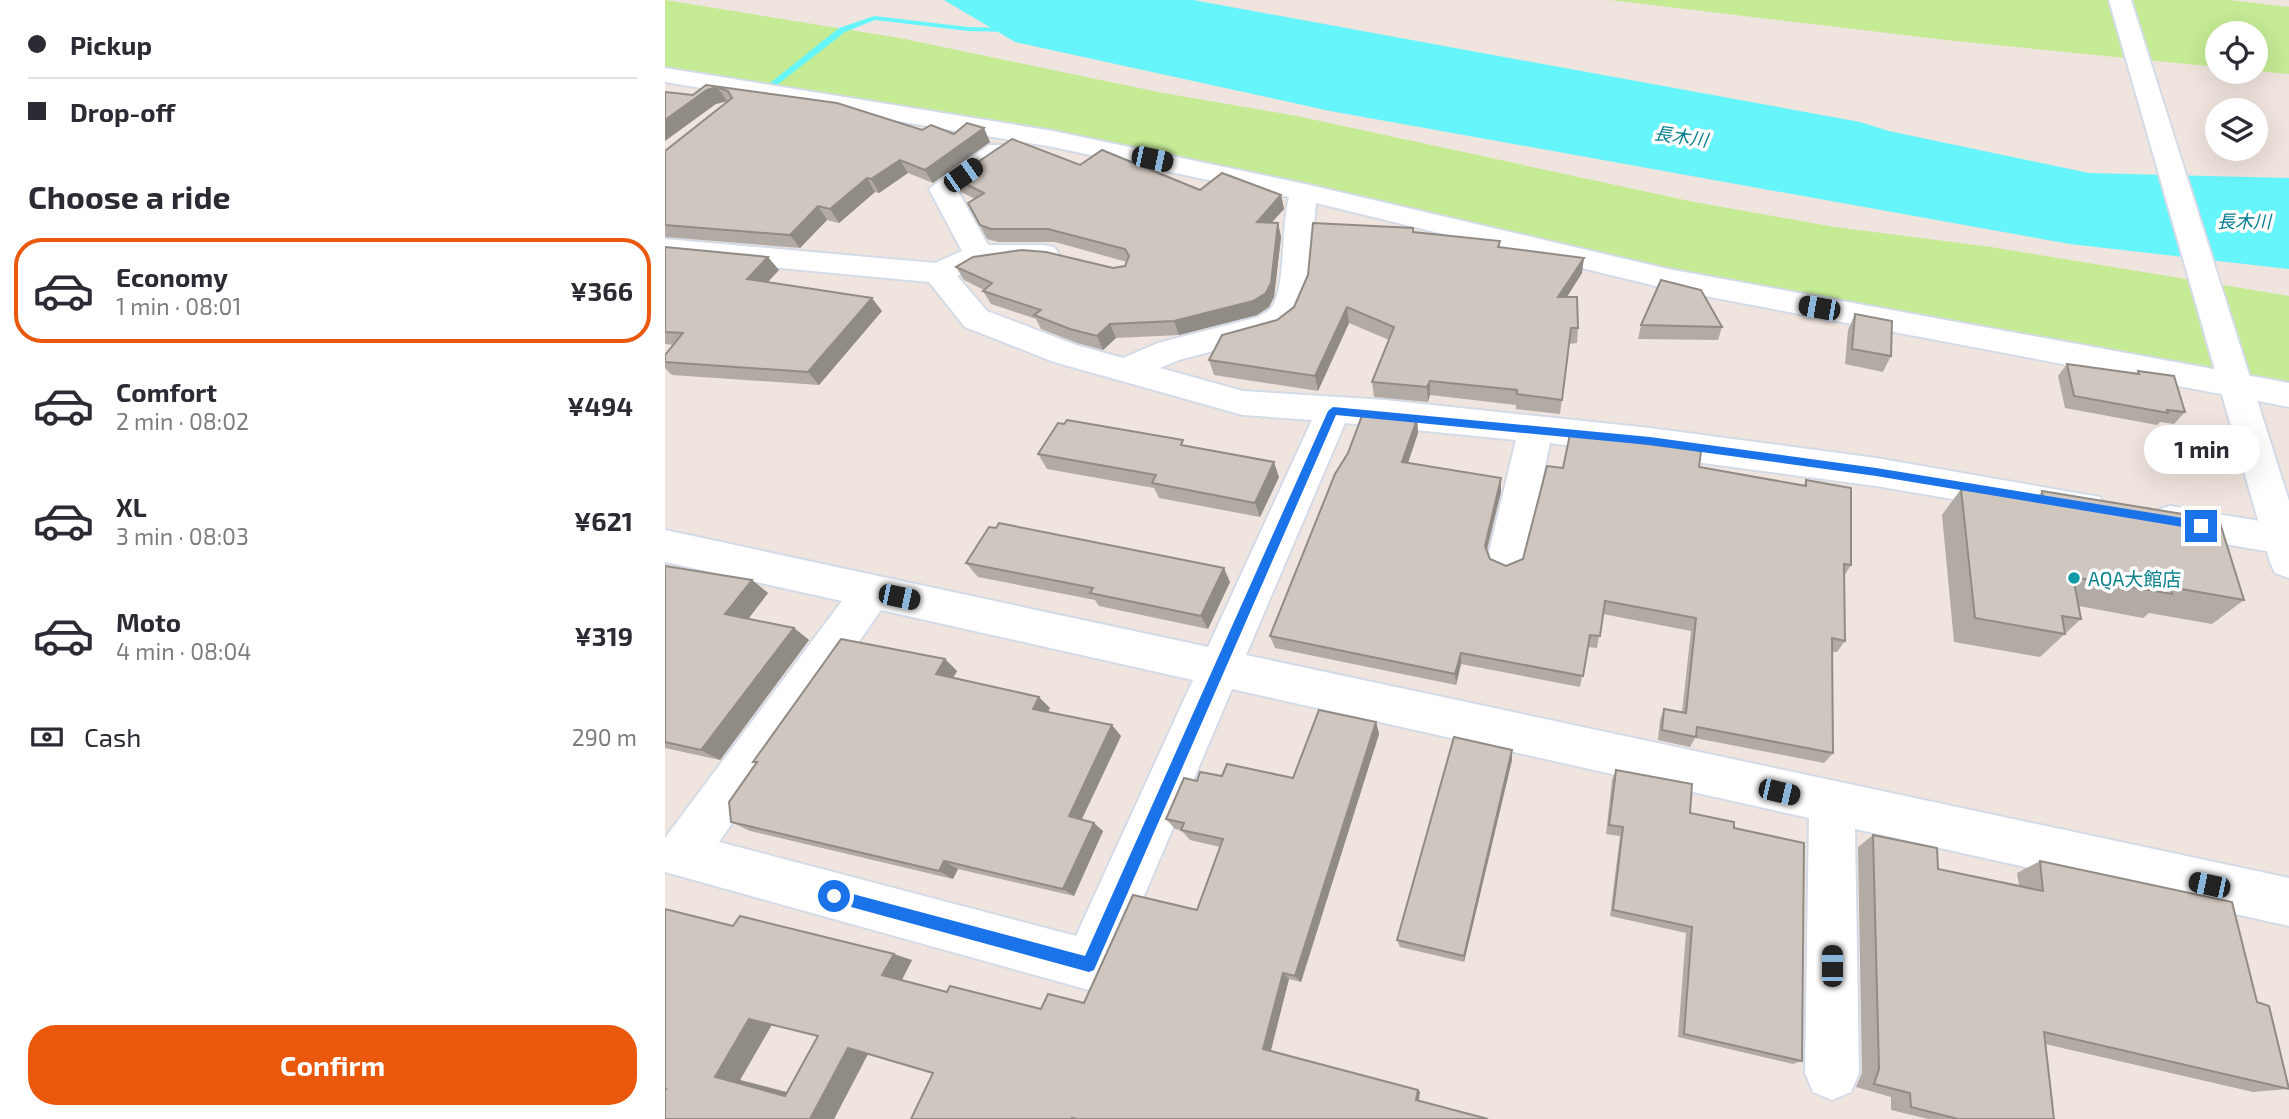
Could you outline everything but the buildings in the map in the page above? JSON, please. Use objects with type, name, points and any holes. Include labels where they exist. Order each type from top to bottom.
[{"type":"street","points":[[2120,0],[2286,550]]},
{"type":"street","points":[[665,75],[1023,134],[1305,192],[1668,279],[2289,394]]},
{"type":"street","points":[[979,254],[943,189],[1023,134]]},
{"type":"street","points":[[1124,371],[1169,351],[1269,325],[1285,313],[1293,290],[1299,212],[1305,192]]},
{"type":"street","points":[[665,248],[938,273],[979,254],[1054,254],[1066,257]]},
{"type":"street","points":[[938,273],[976,319],[1066,354],[1243,403],[1650,441],[1876,472],[2127,513],[2286,550]]},
{"type":"street","points":[[872,591],[681,855],[1089,965],[1333,411]]},
{"type":"street","points":[[1506,560],[1536,430]]},
{"type":"street","points":[[670,554],[872,591],[1832,804],[2289,902]]},
{"type":"street","points":[[1832,804],[1832,1073]]},
{"type":"green space","points":[[665,0],[900,38],[1158,92],[1297,116],[1694,202],[1835,227],[1991,247],[2289,296],[2289,386],[1702,279],[1531,239],[665,70]]},
{"type":"green space","points":[[1610,0],[2229,0],[2289,7],[2289,74],[2268,72],[2268,21],[2205,21],[2205,66],[1955,41]]},
{"type":"water","name":"長木川","points":[[944,0],[1193,0],[1860,122],[1889,131],[2089,173],[2289,178],[2289,269],[2070,244],[1330,111],[1015,42]]},
{"type":"waterway","points":[[769,87],[842,30],[874,18],[968,29],[1009,30]]},
{"type":"place","name":"AQA大館店","points":[[2074,578]]},
{"type":"route","points":[[834,896],[1089,965],[1333,411],[1385,413],[1650,441],[1876,472],[2201,526]]}]
